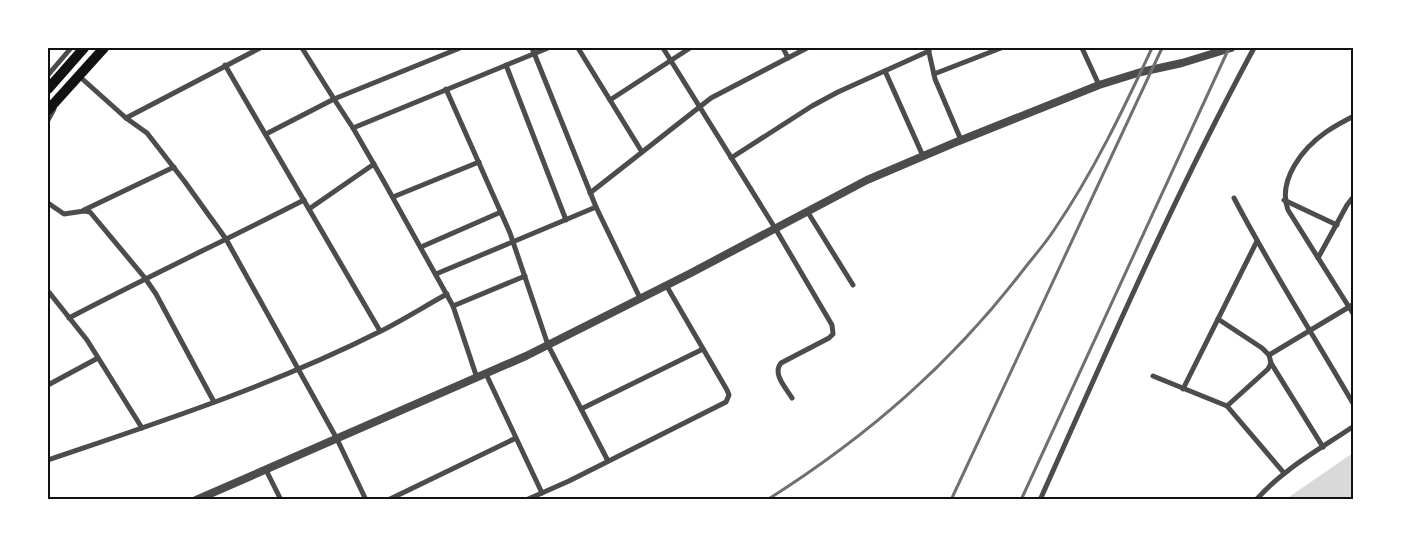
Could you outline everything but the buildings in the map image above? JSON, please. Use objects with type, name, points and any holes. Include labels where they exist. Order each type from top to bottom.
[{"type":"main road","points":[[48,88],[84,48]]},
{"type":"main road","points":[[48,110],[104,48]]},
{"type":"street","points":[[48,75],[71,48]]},
{"type":"street","points":[[126,118],[260,48]]},
{"type":"street","points":[[302,48],[353,128],[447,294],[453,306],[477,378]]},
{"type":"street","points":[[266,134],[334,99],[460,48]]},
{"type":"street","points":[[353,128],[506,65],[533,50],[548,48]]},
{"type":"street","points":[[578,48],[642,152]]},
{"type":"street","points":[[663,48],[775,228],[834,330],[829,338],[778,366],[777,374],[792,398]]},
{"type":"street","points":[[610,100],[690,48]]},
{"type":"street","points":[[783,48],[788,58]]},
{"type":"street","points":[[590,193],[711,98],[807,48]]},
{"type":"street","points":[[934,74],[1001,48]]},
{"type":"street","points":[[1082,48],[1099,85]]},
{"type":"street","points":[[201,498],[477,378],[548,345],[868,180],[961,140],[1099,85],[1231,48]]},
{"type":"street","points":[[1040,500],[1218,115],[1254,48]]},
{"type":"street","points":[[533,50],[596,207],[640,298]]},
{"type":"street","points":[[731,158],[812,106],[928,50],[934,74],[961,140]]},
{"type":"street","points":[[506,65],[566,220]]},
{"type":"street","points":[[225,66],[380,331]]},
{"type":"street","points":[[885,71],[923,156]]},
{"type":"street","points":[[79,76],[147,134],[174,167],[226,239],[336,439],[366,500]]},
{"type":"street","points":[[446,89],[513,242],[548,345],[608,461]]},
{"type":"street","points":[[48,120],[61,96]]},
{"type":"street","points":[[1354,116],[1328,130],[1307,149],[1287,179],[1284,200],[1288,210],[1318,258],[1351,305],[1354,315]]},
{"type":"street","points":[[393,197],[479,162]]},
{"type":"street","points":[[309,209],[374,164]]},
{"type":"street","points":[[48,203],[64,214],[84,210],[174,167]]},
{"type":"street","points":[[1318,258],[1347,205],[1354,196]]},
{"type":"street","points":[[1234,198],[1257,241],[1354,405]]},
{"type":"street","points":[[69,318],[145,278],[304,200]]},
{"type":"street","points":[[1284,200],[1337,225]]},
{"type":"street","points":[[436,274],[596,207]]},
{"type":"street","points":[[84,210],[90,212],[145,278],[159,300],[214,402]]},
{"type":"street","points":[[807,211],[853,285]]},
{"type":"street","points":[[421,247],[501,212]]},
{"type":"street","points":[[1183,389],[1257,241]]},
{"type":"street","points":[[453,306],[524,276]]},
{"type":"street","points":[[526,500],[569,482],[726,402],[729,395],[727,390],[666,285]]},
{"type":"street","points":[[48,293],[87,340],[142,428]]},
{"type":"street","points":[[48,460],[214,402],[298,369],[380,331],[447,294]]},
{"type":"street","points":[[1269,355],[1351,305]]},
{"type":"street","points":[[1218,319],[1262,348],[1269,355],[1271,363],[1322,447]]},
{"type":"street","points":[[581,409],[703,349]]},
{"type":"street","points":[[48,385],[98,358]]},
{"type":"street","points":[[1227,406],[1268,369],[1271,363]]},
{"type":"street","points":[[486,374],[542,493]]},
{"type":"street","points":[[1152,376],[1227,406],[1284,473]]},
{"type":"street","points":[[1256,500],[1266,488],[1284,473],[1354,426]]},
{"type":"street","points":[[388,500],[516,438]]},
{"type":"street","points":[[266,470],[281,500]]},
{"type":"shaded area","points":[[1353,453],[1353,499],[1286,499]]},
{"type":"railway","points":[[767,500],[839,450],[906,396],[937,367],[996,304],[1047,240],[1082,186],[1107,141],[1152,48]]},
{"type":"railway","points":[[951,500],[1162,48]]},
{"type":"railway","points":[[1021,500],[1229,48]]}]
